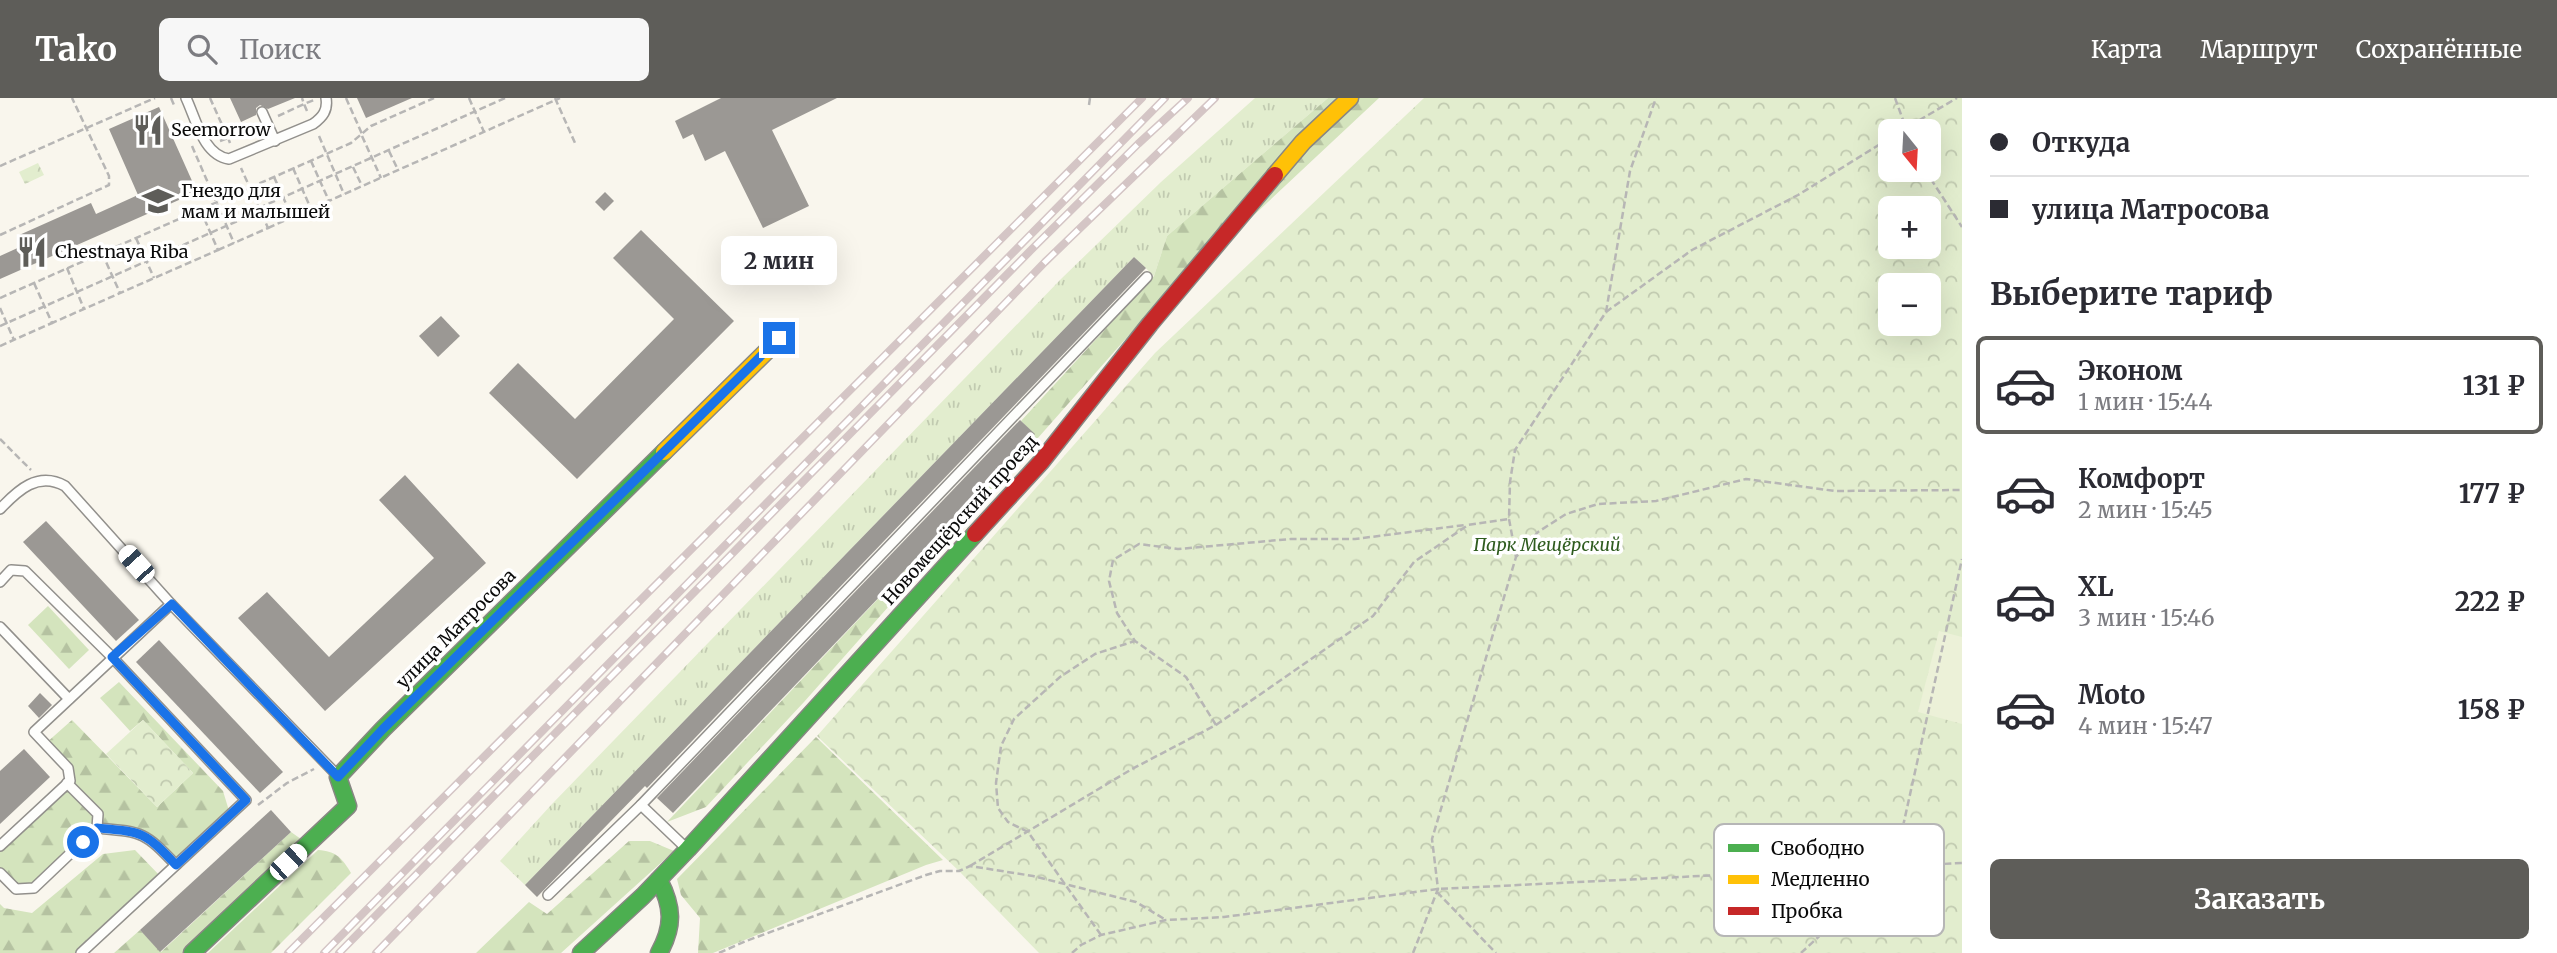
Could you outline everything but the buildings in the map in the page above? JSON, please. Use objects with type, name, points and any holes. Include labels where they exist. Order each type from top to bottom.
[{"type":"street","name":"Новомещёрский проезд","points":[[581,953],[659,880],[1041,462],[1150,324],[1303,142],[1350,98]]},
{"type":"street","name":"улица Матросова","points":[[338,777],[383,729],[779,338]]},
{"type":"street","points":[[192,953],[348,806],[338,777]]},
{"type":"street","points":[[659,880],[669,897],[672,916],[668,937],[659,953]]},
{"type":"lane","points":[[186,98],[208,146],[220,158],[237,158],[313,124],[326,111],[326,98]]},
{"type":"lane","points":[[262,112],[275,141]]},
{"type":"lane","points":[[548,895],[641,805],[1147,277]]},
{"type":"lane","points":[[0,509],[19,490],[34,481],[56,481],[65,486],[172,604],[338,777]]},
{"type":"lane","points":[[0,582],[11,570],[25,571],[112,657],[246,800],[81,953]]},
{"type":"lane","points":[[0,846],[70,781],[68,768],[34,732],[172,604]]},
{"type":"lane","points":[[0,627],[69,699]]},
{"type":"lane","points":[[0,873],[16,889],[34,888],[97,828],[98,814],[67,783]]},
{"type":"lane","points":[[641,805],[688,849]]},
{"type":"lane","points":[[97,828],[138,832],[154,842],[176,865]]},
{"type":"path","points":[[0,235],[109,185],[109,176],[72,98]]},
{"type":"path","points":[[0,166],[155,98]]},
{"type":"path","points":[[170,98],[175,109]]},
{"type":"path","points":[[318,98],[304,104],[344,194]]},
{"type":"path","points":[[346,98],[380,178]]},
{"type":"path","points":[[0,298],[351,143],[371,126],[434,98]]},
{"type":"path","points":[[469,98],[484,132]]},
{"type":"path","points":[[0,326],[506,98]]},
{"type":"path","points":[[1089,105],[1090,98]]},
{"type":"path","points":[[1606,312],[1630,172],[1656,98]]},
{"type":"path","points":[[1895,98],[1903,119]]},
{"type":"path","points":[[1924,119],[1957,98]]},
{"type":"path","points":[[0,346],[557,99],[575,144]]},
{"type":"path","points":[[190,142],[234,243]]},
{"type":"path","points":[[1516,557],[1509,519],[1510,482],[1515,450],[1606,312],[1692,250],[1798,195],[1878,145]]},
{"type":"path","points":[[389,150],[398,170]]},
{"type":"path","points":[[310,161],[329,201]]},
{"type":"path","points":[[353,166],[362,186]]},
{"type":"path","points":[[293,168],[311,209]]},
{"type":"path","points":[[274,177],[292,217]]},
{"type":"path","points":[[1933,182],[1962,227]]},
{"type":"path","points":[[200,209],[218,250]]},
{"type":"path","points":[[260,211],[268,228]]},
{"type":"path","points":[[136,237],[154,278]]},
{"type":"path","points":[[102,253],[120,293]]},
{"type":"path","points":[[66,268],[84,309]]},
{"type":"path","points":[[34,283],[52,323]]},
{"type":"path","points":[[0,307],[14,340]]},
{"type":"path","points":[[0,439],[32,470]]},
{"type":"path","points":[[1413,953],[1438,891],[1432,839],[1516,557],[1538,532],[1566,514],[1598,505],[1656,500],[1746,479],[1835,491],[1962,491]]},
{"type":"path","points":[[1216,725],[1186,677],[1135,642],[1117,612],[1109,581],[1113,560],[1139,544],[1178,549],[1292,539],[1355,538],[1509,519]]},
{"type":"path","points":[[719,953],[926,875],[940,871],[959,871],[970,866],[1132,769],[1216,725],[1373,616],[1414,562],[1468,525]]},
{"type":"path","points":[[1903,824],[1962,559]]},
{"type":"path","points":[[1101,935],[1028,832],[1008,822],[998,808],[996,783],[1001,746],[1014,719],[1060,677],[1095,654],[1135,642]]},
{"type":"path","points":[[246,800],[258,805],[287,783],[315,768]]},
{"type":"path","points":[[1944,864],[1962,863]]},
{"type":"path","points":[[970,866],[1033,876],[1136,902],[1166,920]]},
{"type":"path","points":[[1072,953],[1101,935],[1166,920],[1224,917],[1438,891],[1714,876]]},
{"type":"path","points":[[1438,891],[1496,953]]},
{"type":"path","points":[[1801,953],[1819,936]]},
{"type":"green space","points":[[1255,98],[1328,98],[1167,236],[1154,276],[1134,257],[525,885],[500,861],[552,804],[1061,279],[1161,182]]},
{"type":"green space","points":[[1328,98],[1379,98],[1145,317],[804,702],[706,807],[667,822],[1034,434],[1021,421],[1154,276],[1167,236]]},
{"type":"green space","name":"Парк Мещёрский","points":[[1424,98],[1962,98],[1962,953],[1039,953],[959,871],[817,736],[1155,353]]},
{"type":"green space","points":[[38,163],[44,175],[25,184],[19,172]]},
{"type":"green space","points":[[48,606],[89,650],[69,669],[28,625]]},
{"type":"green space","points":[[1939,631],[1962,637],[1962,724],[1918,712]]},
{"type":"green space","points":[[119,682],[223,791],[230,814],[176,865],[154,842],[97,828],[34,888],[16,889],[0,873],[0,846],[70,781],[68,768],[45,744],[72,720],[157,807],[193,773],[143,720],[130,731],[100,698]]},
{"type":"green space","points":[[143,720],[193,773],[157,807],[106,754]]},
{"type":"green space","points":[[816,737],[943,860],[713,953],[698,953],[700,918],[681,895],[677,879]]},
{"type":"green space","points":[[291,832],[308,844],[191,953],[114,953],[140,930],[161,952]]},
{"type":"green space","points":[[629,841],[650,841],[674,851],[561,953],[476,953],[529,902],[547,914]]},
{"type":"green space","points":[[135,850],[162,878],[81,953],[0,953],[0,904],[4,908],[32,913],[103,854]]},
{"type":"green space","points":[[318,850],[338,856],[351,873],[271,953],[208,953]]},
{"type":"railway","points":[[288,953],[1142,98]]},
{"type":"railway","points":[[324,953],[1165,98]]},
{"type":"railway","points":[[339,953],[1031,250],[1188,98]]},
{"type":"railway","points":[[376,953],[1045,262],[1215,98]]},
{"type":"traffic: fast","points":[[192,953],[348,806],[338,777],[383,729],[664,452]]},
{"type":"traffic: fast","points":[[581,953],[643,896],[688,849],[975,534]]},
{"type":"traffic: fast","points":[[659,880],[670,916],[667,934],[659,953]]},
{"type":"traffic: slow","points":[[1275,175],[1303,142],[1350,98]]},
{"type":"traffic: slow","points":[[664,452],[780,338]]},
{"type":"traffic: jam","points":[[975,534],[1041,462],[1150,324],[1275,175]]},
{"type":"place","name":"Seemorrow","points":[[148,130]]},
{"type":"place","name":"Гнездо для мам и малышей","points":[[158,201]]},
{"type":"place","name":"Chestnaya Riba","points":[[32,252]]},
{"type":"route","points":[[83,842],[97,828],[138,832],[154,842],[176,865],[246,800],[112,657],[172,604],[338,777],[383,729],[779,338]]}]
